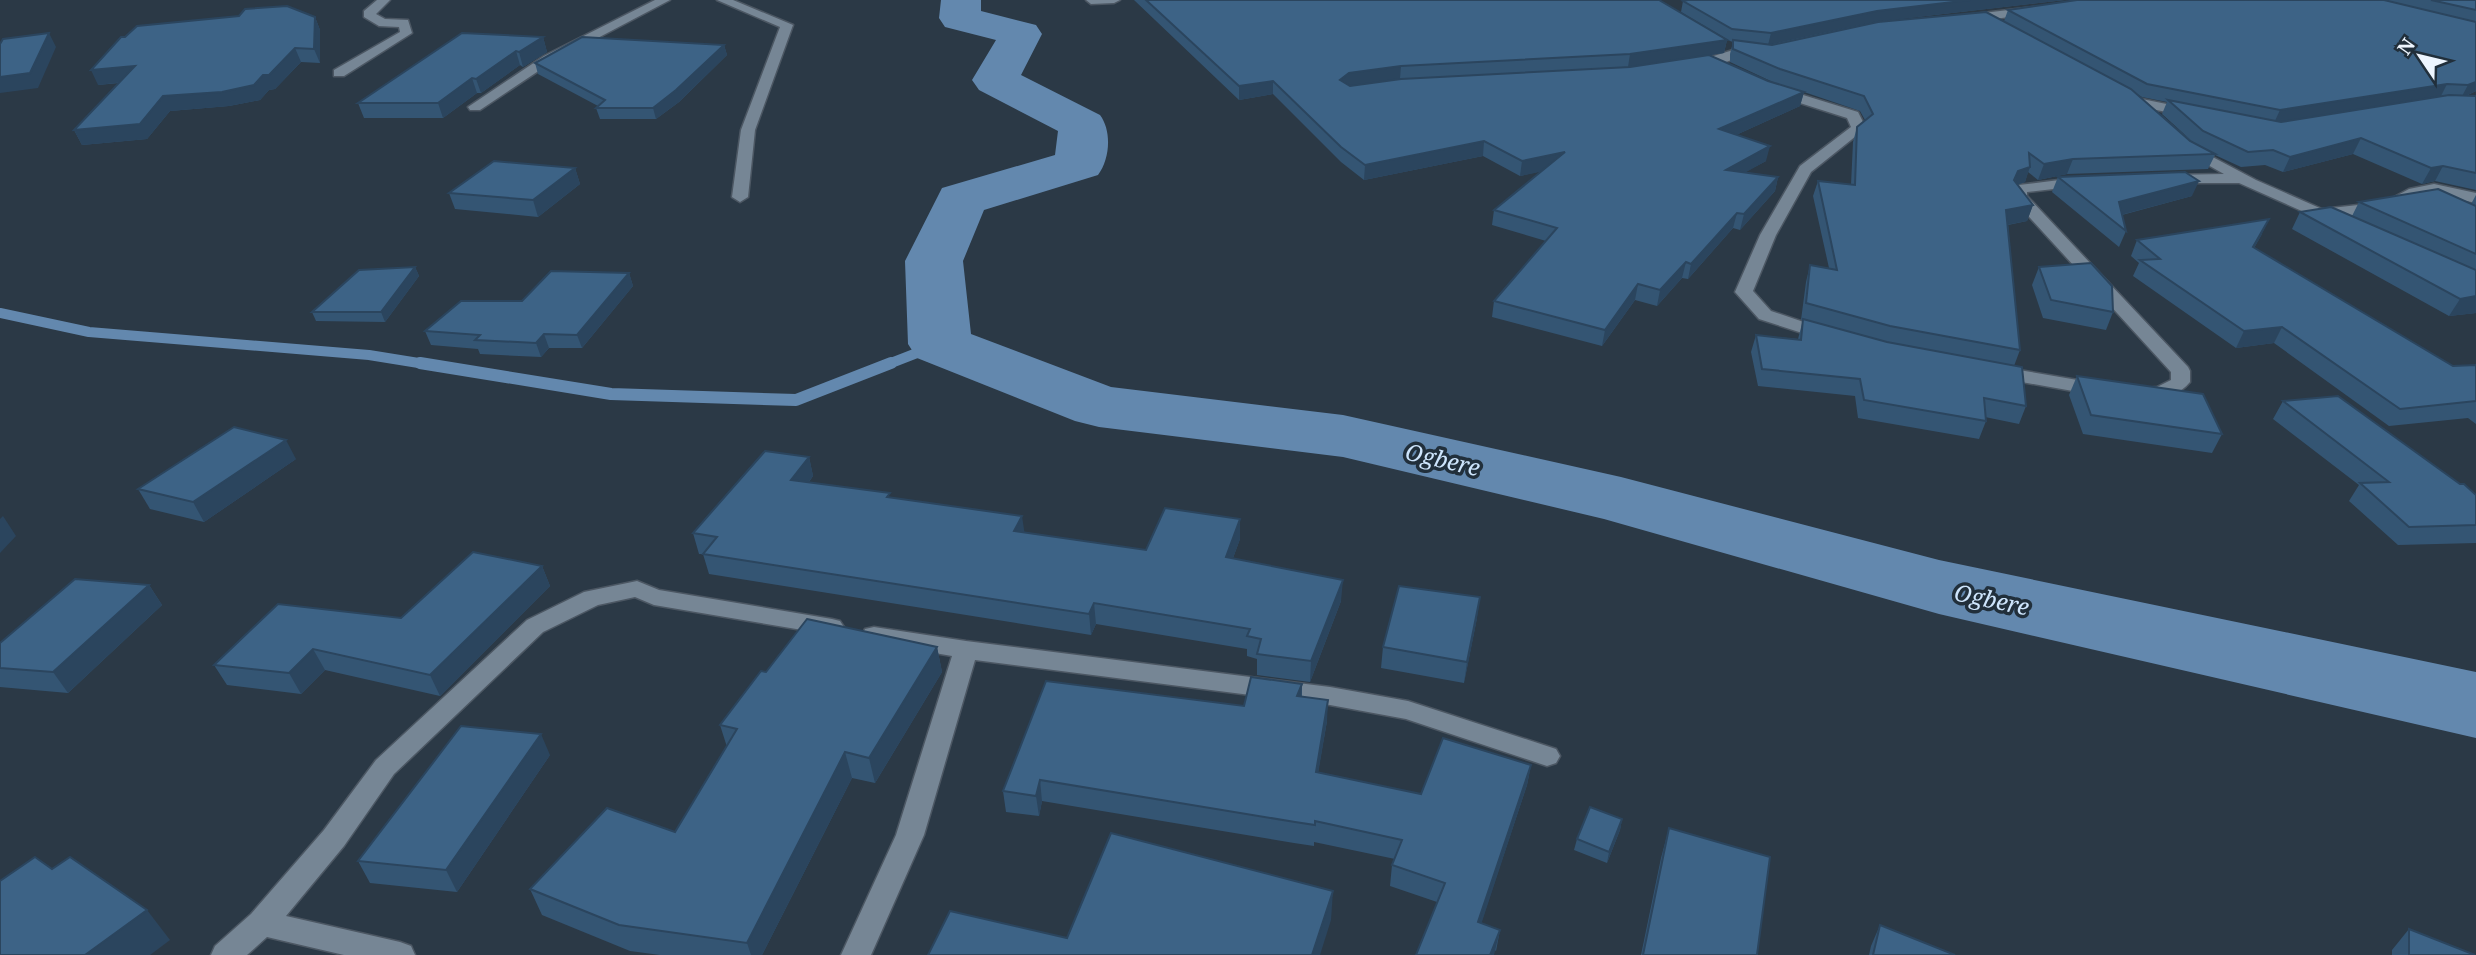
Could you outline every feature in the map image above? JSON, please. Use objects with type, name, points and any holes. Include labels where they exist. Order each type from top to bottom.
[{"type":"street","points":[[339,73],[406,33],[404,23],[383,23],[368,14],[384,0]]},
{"type":"street","points":[[475,107],[548,59],[664,0]]},
{"type":"street","points":[[723,0],[787,25],[748,130],[740,197]]},
{"type":"street","points":[[1091,1],[1114,0]]},
{"type":"street","points":[[1956,20],[2048,9]]},
{"type":"street","points":[[1984,18],[2007,30]]},
{"type":"street","points":[[1676,67],[1712,62],[1751,51],[1718,42]]},
{"type":"street","points":[[1712,62],[1734,74]]},
{"type":"street","points":[[1759,84],[1853,115],[1859,128],[1805,169],[1768,235],[1744,292],[1765,315],[1786,324],[1846,341]]},
{"type":"street","points":[[2121,92],[2137,102],[2190,150],[2241,178],[2356,231]]},
{"type":"street","points":[[2137,102],[2199,115]]},
{"type":"street","points":[[2147,180],[2241,178]]},
{"type":"street","points":[[1977,369],[2120,393],[2156,394],[2180,382],[2182,371],[2019,197],[2020,190],[2024,188],[2094,181]]},
{"type":"street","points":[[2322,214],[2389,206],[2414,192],[2434,189],[2476,198]]},
{"type":"street","points":[[226,955],[262,923],[334,838],[385,767],[535,626],[592,598],[637,589],[654,597],[966,650],[1330,696],[1408,710],[1547,756]]},
{"type":"street","points":[[856,955],[910,835],[966,650]]},
{"type":"street","points":[[262,923],[400,955]]},
{"type":"building","points":[[1146,0],[1659,0],[1727,40],[1630,54],[1401,66],[1349,73],[1340,80],[1350,86],[1401,79],[1630,67],[1709,55],[1768,81],[1804,92],[1719,129],[1770,146],[1726,170],[1778,177],[1744,214],[1737,213],[1691,264],[1686,262],[1660,290],[1638,284],[1605,330],[1494,301],[1557,228],[1494,210],[1565,152],[1522,161],[1484,141],[1365,165],[1341,147],[1273,81],[1239,86]]},
{"type":"building","points":[[1970,0],[1877,11],[1771,33],[1732,29],[1683,1]]},
{"type":"building","points":[[2077,0],[2384,0],[2476,22],[2476,82],[2468,85],[2447,84],[2280,110],[2147,84],[2008,10]]},
{"type":"building","points":[[2431,0],[2476,0],[2476,10]]},
{"type":"building","points":[[287,6],[315,17],[314,49],[295,48],[269,75],[263,75],[254,85],[222,92],[163,96],[140,124],[74,130],[135,66],[91,70],[121,37],[125,37],[137,26],[239,16],[245,9]]},
{"type":"building","points":[[1986,12],[2131,89],[2190,141],[2215,154],[2073,159],[2044,164],[2029,153],[2030,167],[2018,171],[2014,180],[2033,205],[2006,210],[2020,350],[1890,326],[1806,303],[1810,265],[1837,270],[1818,181],[1855,185],[1857,127],[1873,114],[1864,96],[1780,69],[1733,49],[1733,40],[1772,45],[1878,22]]},
{"type":"building","points":[[49,33],[30,73],[0,77],[0,44],[3,39]]},
{"type":"building","points":[[462,33],[543,37],[519,52],[516,51],[476,79],[472,78],[438,103],[358,103]]},
{"type":"building","points":[[582,37],[724,45],[653,108],[596,108],[605,100],[535,63]]},
{"type":"building","points":[[2449,95],[2476,96],[2476,173],[2443,166],[2431,168],[2361,138],[2290,157],[2273,150],[2248,152],[2203,131],[2168,100],[2281,122]]},
{"type":"building","points":[[494,161],[575,168],[533,200],[449,193]]},
{"type":"building","points":[[2185,172],[2199,181],[2119,202],[2126,231],[2058,177]]},
{"type":"building","points":[[2438,189],[2476,206],[2476,254],[2359,202]]},
{"type":"building","points":[[2331,207],[2476,270],[2476,296],[2460,299],[2300,212]]},
{"type":"building","points":[[2269,219],[2253,247],[2453,366],[2476,365],[2476,401],[2400,409],[2282,327],[2244,331],[2140,260],[2160,259],[2137,240]]},
{"type":"building","points":[[2091,263],[2112,286],[2113,312],[2051,300],[2039,267]]},
{"type":"building","points":[[415,267],[381,312],[312,312],[359,270]]},
{"type":"building","points":[[551,271],[629,273],[577,335],[544,334],[536,343],[475,340],[480,335],[425,331],[461,301],[522,301]]},
{"type":"building","points":[[1803,319],[1887,342],[2022,367],[2026,406],[1984,398],[1986,421],[1864,400],[1860,379],[1762,369],[1756,335],[1801,340]]},
{"type":"building","points":[[2077,376],[2203,394],[2222,434],[2091,415]]},
{"type":"building","points":[[2338,396],[2476,495],[2476,525],[2409,527],[2360,483],[2389,482],[2283,401]]},
{"type":"building","points":[[234,427],[286,440],[193,502],[138,489]]},
{"type":"building","points":[[765,451],[809,457],[791,480],[890,493],[887,497],[1022,516],[1014,531],[1146,550],[1165,508],[1240,519],[1226,557],[1343,580],[1311,661],[1257,654],[1261,639],[1247,636],[1250,629],[1094,603],[1089,614],[703,554],[717,537],[693,533]]},
{"type":"building","points":[[473,552],[542,566],[430,675],[313,649],[289,673],[214,665],[278,604],[401,618]]},
{"type":"building","points":[[75,579],[149,585],[53,672],[0,668],[0,643]]},
{"type":"building","points":[[1399,586],[1480,597],[1467,662],[1383,647]]},
{"type":"building","points":[[807,619],[937,647],[869,758],[845,752],[747,943],[619,925],[530,889],[607,808],[675,832],[737,729],[720,725],[761,671],[766,672]]},
{"type":"building","points":[[1251,677],[1302,684],[1297,696],[1328,700],[1316,772],[1421,794],[1443,738],[1531,765],[1478,922],[1500,930],[1490,955],[1416,955],[1445,883],[1392,865],[1402,840],[1315,821],[1315,825],[1040,780],[1036,796],[1003,791],[1046,681],[1244,706]]},
{"type":"building","points":[[461,726],[541,734],[446,870],[358,861]]},
{"type":"building","points":[[1590,807],[1622,819],[1609,852],[1577,839]]},
{"type":"building","points":[[1669,828],[1770,857],[1757,955],[1643,955]]},
{"type":"building","points":[[1111,833],[1333,891],[1312,955],[928,955],[950,911],[1067,938]]},
{"type":"building","points":[[35,857],[52,869],[70,857],[147,910],[85,955],[0,955],[0,881]]},
{"type":"building","points":[[1880,925],[1955,955],[1873,955]]},
{"type":"building","points":[[2409,929],[2475,955],[2409,955]]},
{"type":"waterway","name":"Ogbere","points":[[961,0],[960,18],[1021,34],[995,80],[1083,125],[1080,164],[961,200],[934,261],[940,344],[1099,406],[1343,436],[1621,500],[1939,587],[2476,705]]},
{"type":"waterway","points":[[0,313],[89,332],[369,355],[431,365]]},
{"type":"waterway","points":[[886,365],[940,344]]},
{"type":"waterway","points":[[420,363],[611,394],[796,400],[891,363]]}]
